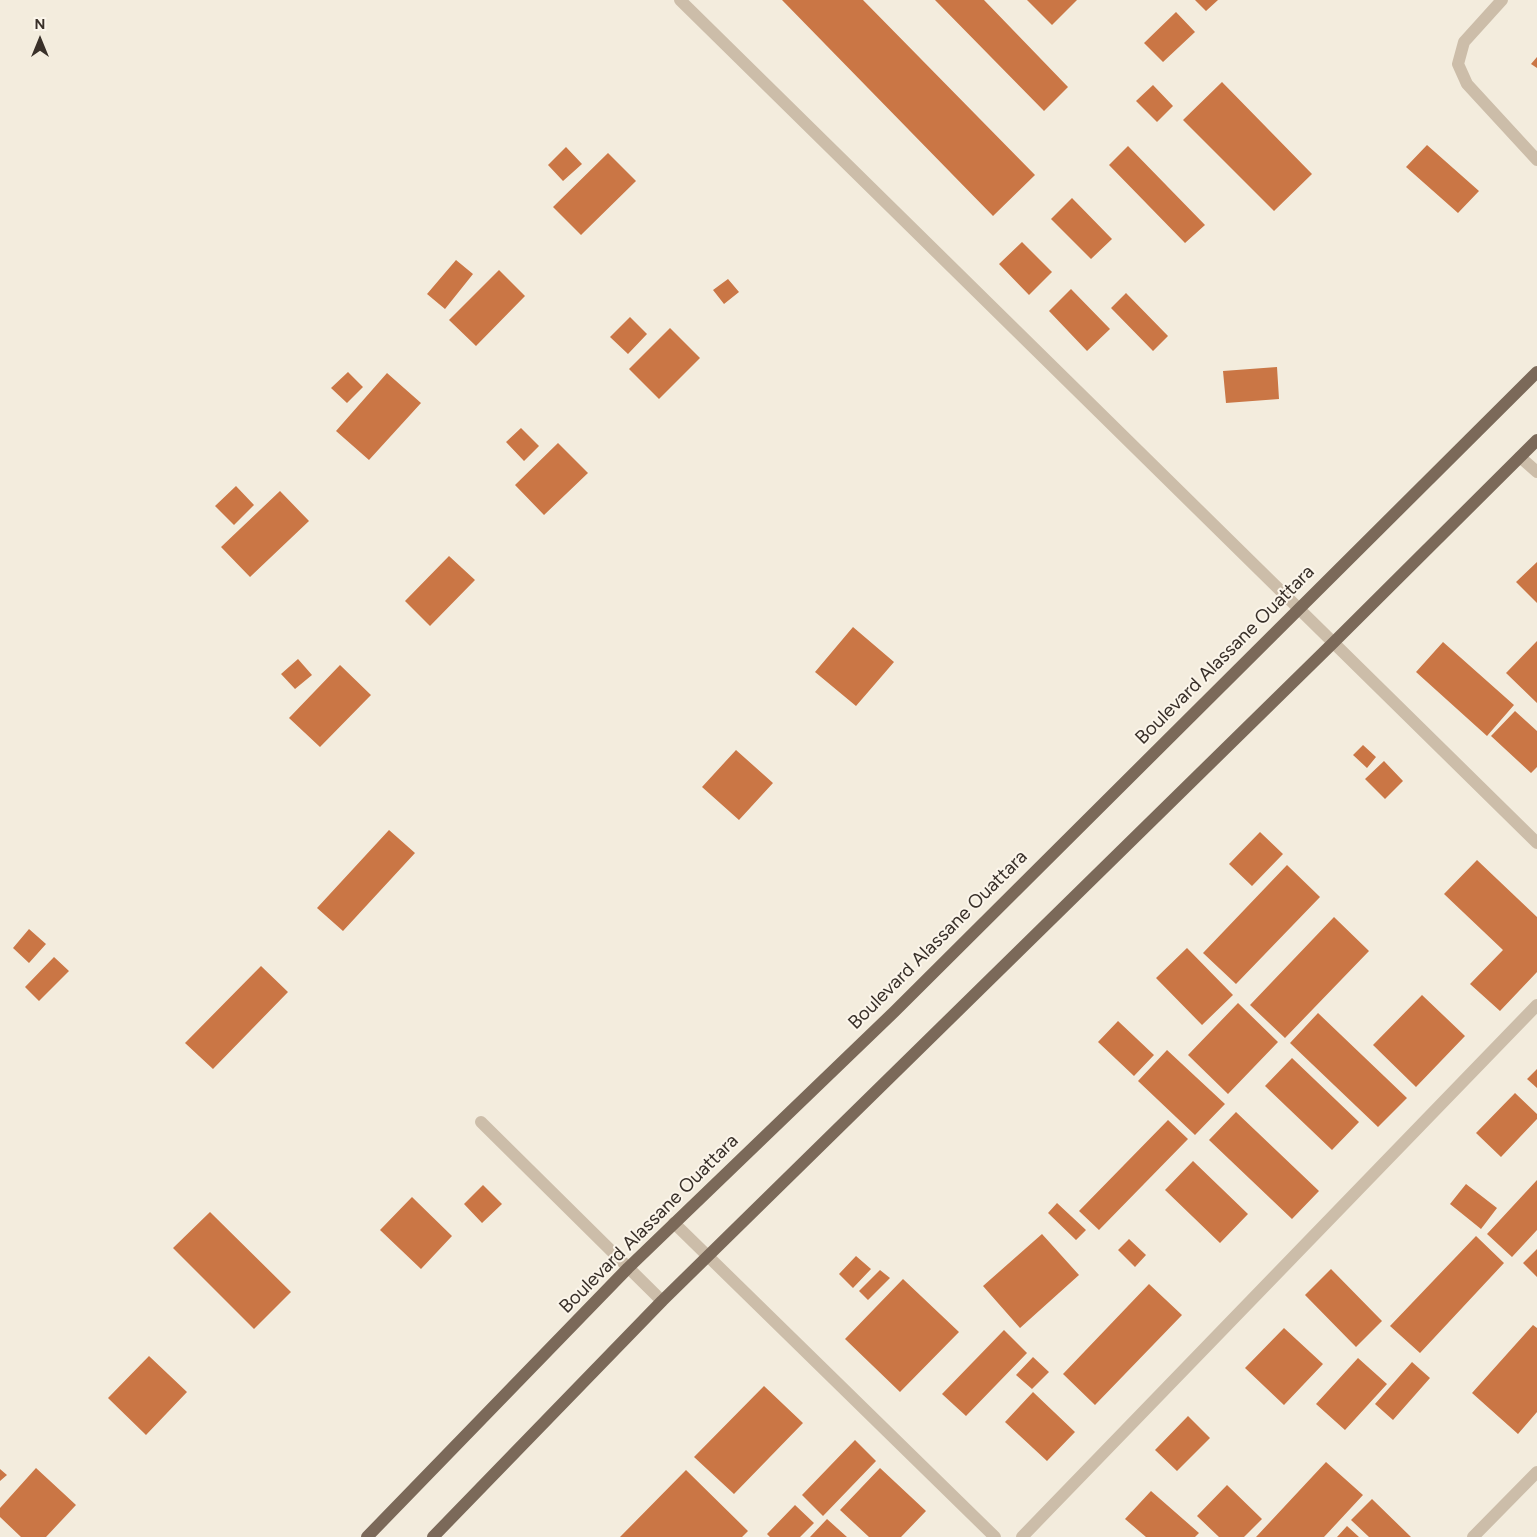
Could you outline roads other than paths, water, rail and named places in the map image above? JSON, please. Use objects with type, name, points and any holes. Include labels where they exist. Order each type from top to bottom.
[{"type":"main road","name":"Boulevard Alassane Ouattara","points":[[367,1537],[628,1268],[894,1012],[1537,372]]},
{"type":"main road","points":[[432,1537],[662,1301],[1334,643],[1537,440]]},
{"type":"street","points":[[680,0],[1297,609],[1537,842]]},
{"type":"street","points":[[1502,0],[1464,42],[1458,64],[1467,84],[1537,160]]},
{"type":"street","points":[[1520,457],[1537,472]]},
{"type":"street","points":[[1022,1537],[1537,1004]]},
{"type":"street","points":[[481,1122],[662,1301]]},
{"type":"street","points":[[674,1223],[709,1255],[994,1537]]},
{"type":"street","points":[[1474,1537],[1537,1472]]}]
